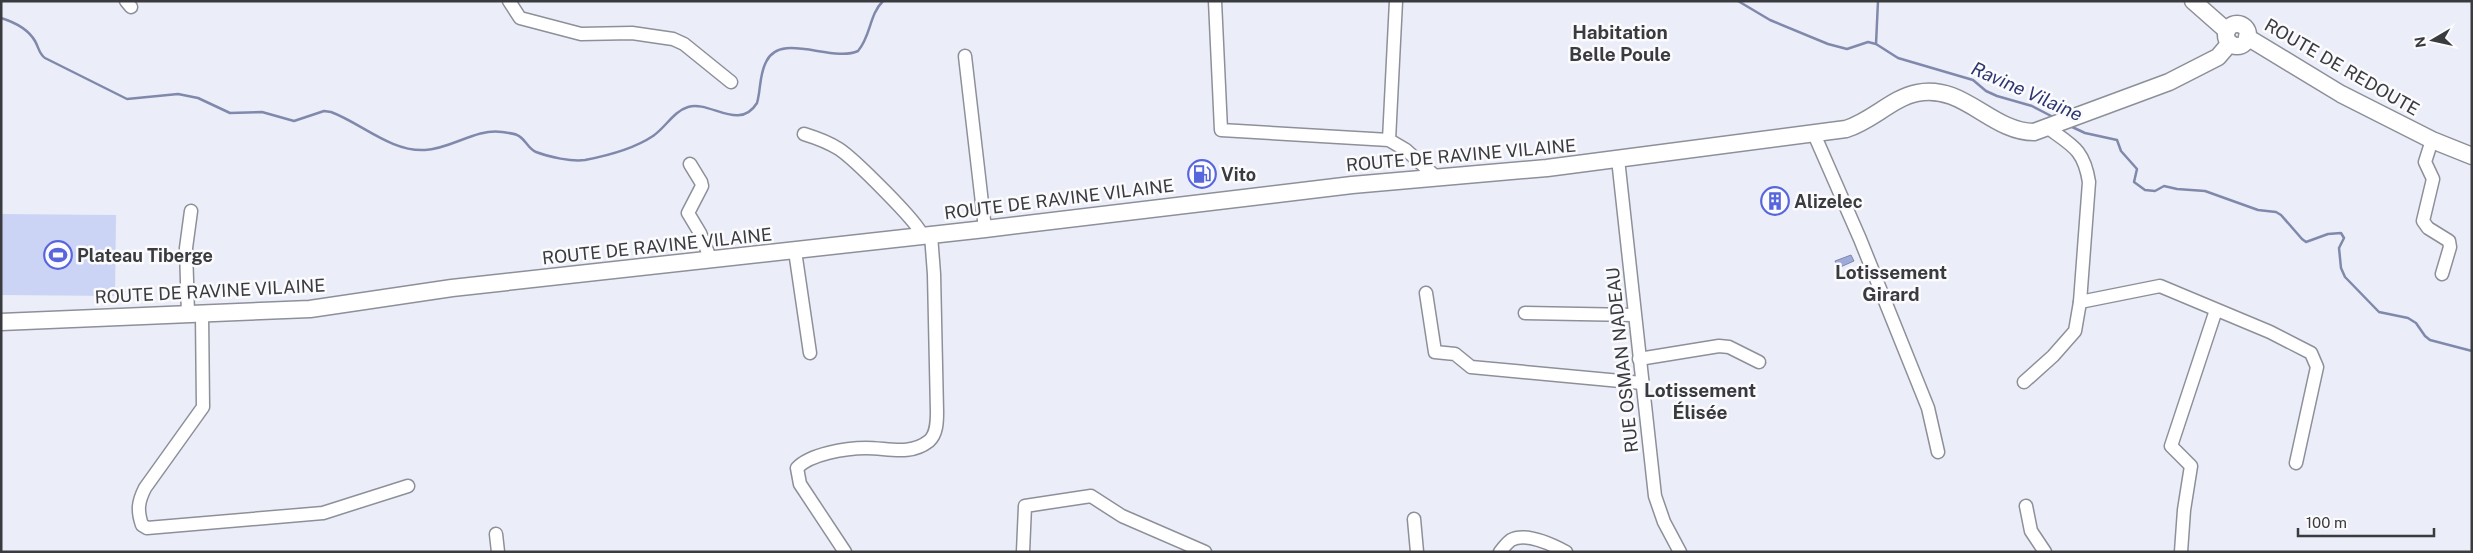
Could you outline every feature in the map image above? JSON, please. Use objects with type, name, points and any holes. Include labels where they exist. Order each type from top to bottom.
[{"type":"main road","points":[[2193,1],[2229,37]]},
{"type":"main road","name":"ROUTE DE REDOUTE","points":[[2229,37],[2241,45],[2247,37],[2340,94],[2432,140],[2472,156]]},
{"type":"main road","name":"ROUTE DE RAVINE VILAINE","points":[[1,322],[310,309],[452,288],[795,251],[1436,176],[1547,168],[1814,134],[1861,125],[1907,96],[1920,92],[1933,92],[1959,98],[2000,124],[2015,130],[2034,132],[2140,94],[2200,68],[2218,57],[2229,37]]},
{"type":"street","points":[[509,1],[520,18],[581,34],[632,33],[673,39],[684,44],[731,82]]},
{"type":"street","points":[[1215,1],[1221,130],[1389,140],[1406,150],[1436,176]]},
{"type":"street","points":[[1389,140],[1396,1]]},
{"type":"street","points":[[965,56],[985,229]]},
{"type":"street","points":[[2024,382],[2053,356],[2075,332],[2080,302],[2089,182],[2086,163],[2074,147],[2051,127]]},
{"type":"street","points":[[804,134],[826,142],[841,151],[874,181],[926,235],[934,274],[937,412],[936,429],[930,440],[910,450],[865,448],[816,456],[802,462],[797,468],[800,484],[845,552]]},
{"type":"street","points":[[1814,134],[1860,239],[1928,408],[1938,452]]},
{"type":"street","points":[[2432,140],[2425,162],[2433,179],[2423,221],[2428,228],[2449,241],[2450,246],[2442,274]]},
{"type":"street","name":"RUE OSMAN NADEAU","points":[[1618,159],[1655,496],[1664,522],[1680,552]]},
{"type":"street","points":[[690,164],[702,186],[688,213],[700,234],[711,260]]},
{"type":"street","points":[[191,210],[186,248],[195,314],[203,407],[145,488],[139,500],[138,512],[142,525],[147,528],[323,513],[408,486]]},
{"type":"street","points":[[795,251],[810,353]]},
{"type":"street","points":[[2080,302],[2160,286],[2270,332],[2311,353],[2316,367],[2296,463]]},
{"type":"street","points":[[1426,293],[1435,352],[1455,354],[1472,367],[1642,383]]},
{"type":"street","points":[[2181,552],[2184,510],[2191,466],[2171,446],[2216,310]]},
{"type":"street","points":[[1525,313],[1634,315]]},
{"type":"street","points":[[1639,359],[1719,346],[1729,347],[1759,362]]},
{"type":"street","points":[[1023,552],[1025,506],[1091,496],[1122,516],[1205,552]]},
{"type":"street","points":[[2026,506],[2031,531],[2045,552]]},
{"type":"street","points":[[1414,519],[1416,552]]},
{"type":"street","points":[[496,534],[498,552]]},
{"type":"street","points":[[1500,552],[1512,539],[1524,538],[1553,545],[1566,552]]},
{"type":"shaded area","name":"Plateau Tiberge","points":[[1,214],[116,215],[115,296],[1,295]]},
{"type":"shaded area","points":[[1851,255],[1854,261],[1838,268],[1835,261]]},
{"type":"waterway","name":"Ravine Vilaine","points":[[1,18],[16,24],[29,33],[41,55],[45,58],[127,99],[178,94],[198,98],[230,113],[262,112],[294,121],[324,111],[331,112],[388,142],[412,149],[435,149],[483,133],[502,132],[520,136],[536,152],[547,156],[560,159],[585,160],[611,154],[646,140],[657,133],[678,112],[688,107],[706,107],[733,115],[742,115],[750,111],[757,103],[764,67],[773,53],[783,49],[794,48],[847,54],[858,51],[875,13],[883,1]]},
{"type":"waterway","name":"Ravine Vilaine","points":[[1738,1],[1770,20],[1828,44],[1847,49],[1868,42],[1876,44],[1898,58],[1973,80],[1986,91],[2032,106],[2055,118]]},
{"type":"waterway","points":[[1876,44],[1878,1]]},
{"type":"waterway","name":"Ravine Vilaine","points":[[2070,126],[2085,133],[2117,140],[2121,151],[2137,169],[2134,182],[2145,190],[2155,191],[2164,186],[2205,191],[2258,210],[2276,212],[2306,242],[2328,234],[2341,233],[2344,238],[2339,248],[2341,268],[2345,277],[2379,312],[2408,318],[2416,323],[2430,340],[2472,351]]},
{"type":"place","name":"Vito","points":[[1202,174]]},
{"type":"place","name":"Alizelec","points":[[1775,201]]},
{"type":"place","name":"Plateau Tiberge","points":[[58,255]]},
{"type":"district","name":"Habitation Belle Poule","points":[[1620,43]]},
{"type":"district","name":"Lotissement Girard","points":[[1891,283]]},
{"type":"district","name":"Lotissement Élisée","points":[[1700,401]]}]
